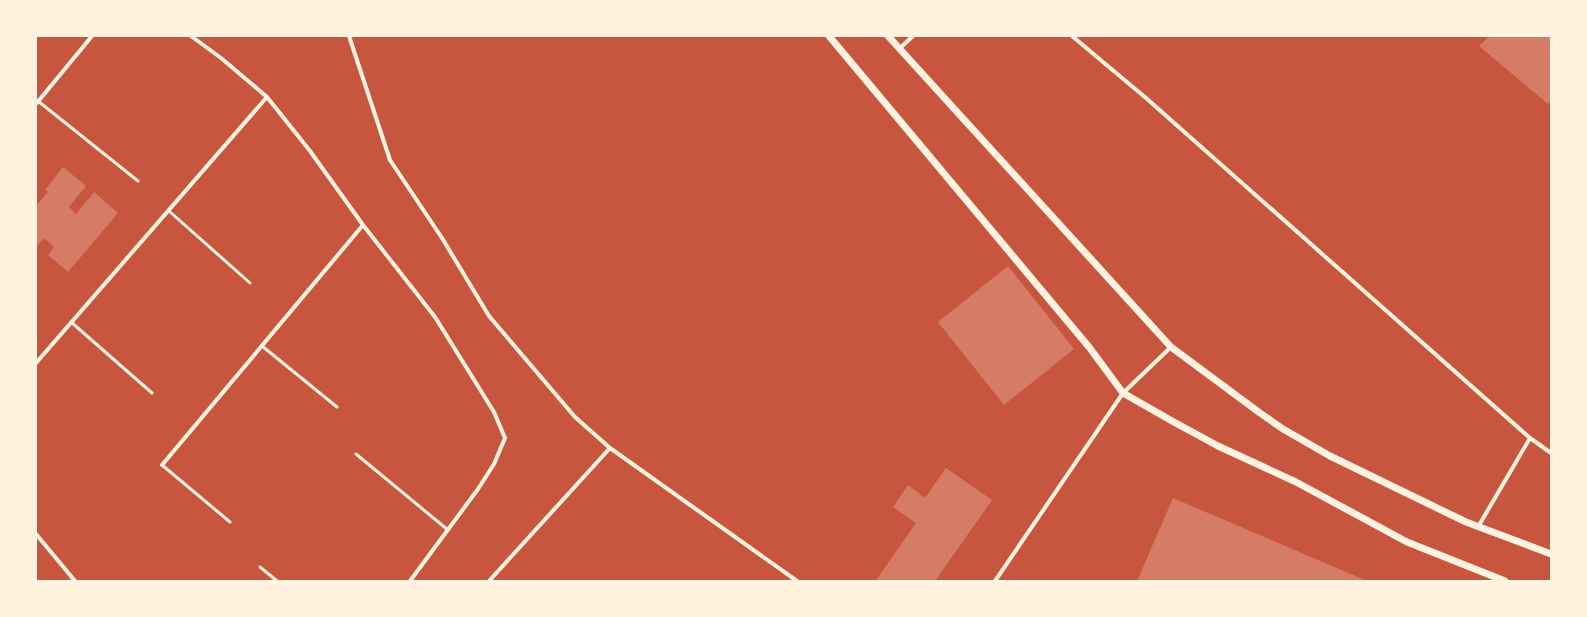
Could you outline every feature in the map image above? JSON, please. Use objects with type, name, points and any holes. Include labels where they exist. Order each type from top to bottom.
[{"type":"street","points":[[37,102],[92,36]]},
{"type":"street","points":[[191,36],[221,58],[267,97],[310,151],[363,225],[435,317],[494,412],[505,438],[494,464],[478,489],[410,581]]},
{"type":"street","points":[[349,36],[390,160],[442,238],[489,316],[575,417],[610,448],[797,581]]},
{"type":"street","points":[[829,36],[1089,347],[1123,393],[1218,446],[1296,482],[1407,542],[1505,581]]},
{"type":"street","points":[[888,36],[899,50],[1171,346],[1260,413],[1330,456],[1478,527],[1551,554]]},
{"type":"street","points":[[899,50],[913,36]]},
{"type":"street","points":[[1072,36],[1146,98],[1530,438],[1551,453]]},
{"type":"street","points":[[36,363],[267,97]]},
{"type":"street","points":[[162,465],[363,225]]},
{"type":"street","points":[[995,581],[1123,393],[1171,346]]},
{"type":"street","points":[[1478,527],[1530,438]]},
{"type":"street","points":[[489,581],[610,448]]},
{"type":"street","points":[[36,534],[75,581]]},
{"type":"lane","points":[[37,102],[138,181]]},
{"type":"lane","points":[[169,210],[250,283]]},
{"type":"lane","points":[[71,322],[152,393]]},
{"type":"lane","points":[[262,346],[337,407]]},
{"type":"lane","points":[[356,454],[448,530]]},
{"type":"lane","points":[[162,465],[230,522]]},
{"type":"lane","points":[[260,567],[277,581]]},
{"type":"building","points":[[1489,36],[1551,36],[1551,100],[1548,104],[1479,46]]},
{"type":"building","points":[[63,167],[86,186],[69,207],[76,214],[94,192],[118,213],[68,272],[48,255],[54,247],[44,238],[37,246],[36,245],[36,206],[48,192],[45,190]]},
{"type":"building","points":[[1008,266],[1074,349],[1004,405],[938,322]]},
{"type":"building","points":[[946,468],[992,500],[935,581],[877,581],[876,580],[916,523],[893,507],[908,485],[925,498]]},
{"type":"building","points":[[1173,498],[1367,581],[1137,581]]}]
